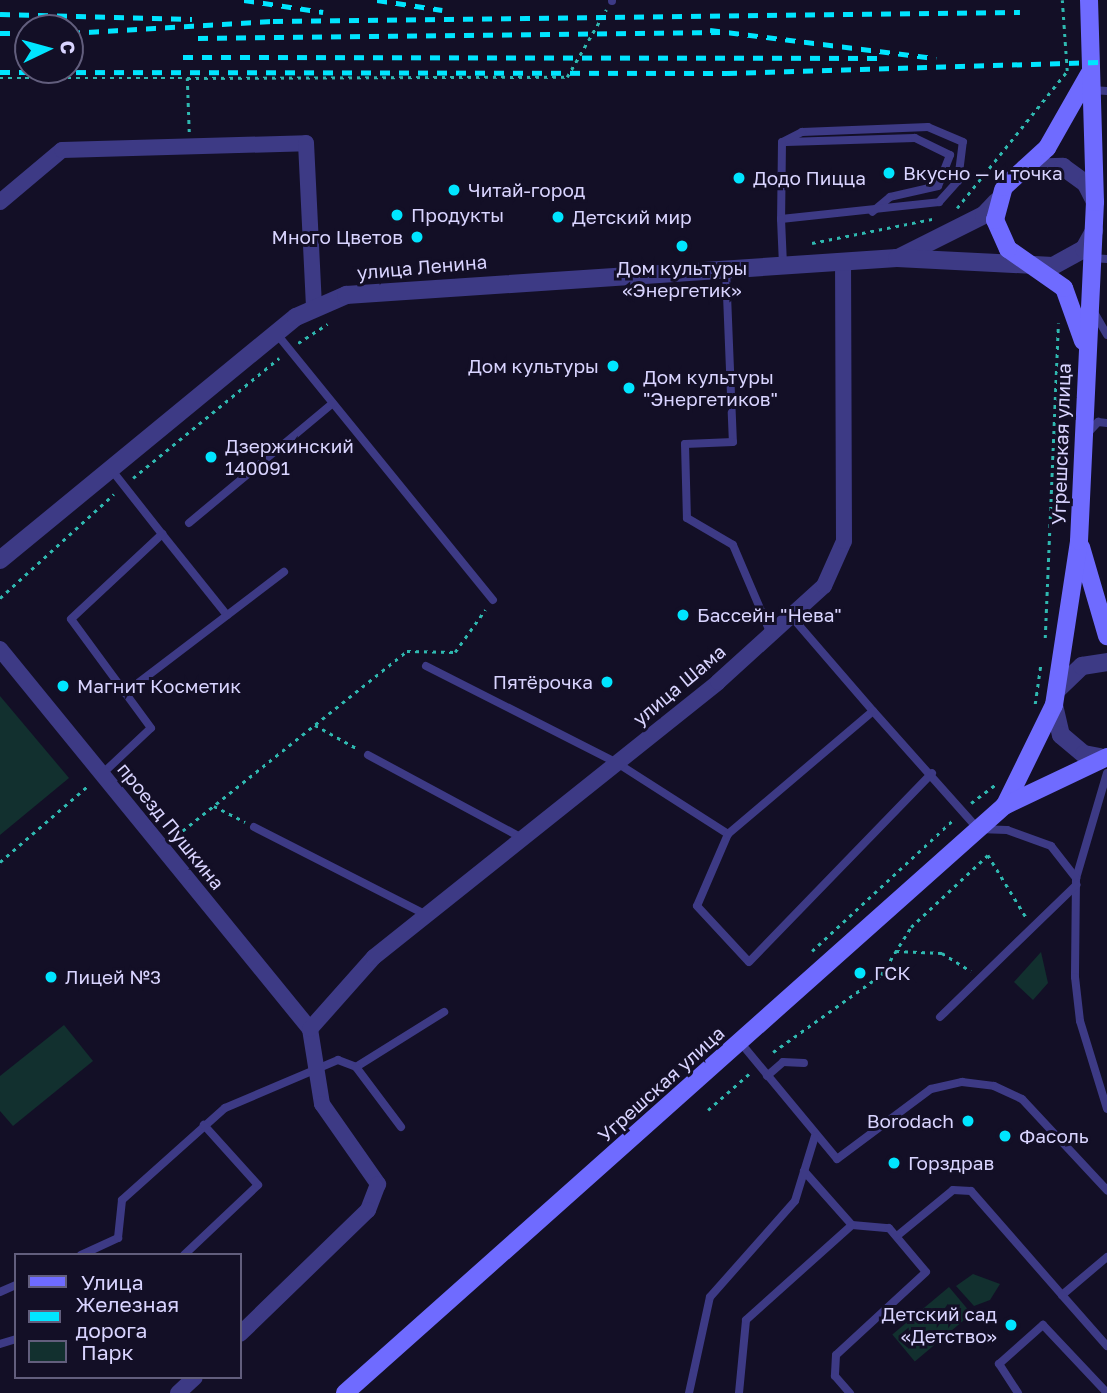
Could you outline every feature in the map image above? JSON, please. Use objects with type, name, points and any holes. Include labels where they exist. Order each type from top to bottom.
[{"type":"main road","name":"улица Ленина","points":[[1089,0],[1091,70],[1099,91],[1094,231]]},
{"type":"main road","name":"улица Ленина","points":[[996,202],[1062,127],[1091,70]]},
{"type":"main road","points":[[996,202],[999,236],[1018,258],[1038,266]]},
{"type":"main road","name":"Угрешская улица","points":[[1004,806],[1056,698],[1079,541],[1088,295],[1099,259],[1094,231]]},
{"type":"main road","name":"Угрешская улица","points":[[1038,266],[1064,288],[1085,348]]},
{"type":"main road","name":"Угрешская улица","points":[[1079,541],[1107,636]]},
{"type":"main road","name":"Угрешская улица","points":[[345,1393],[1004,806],[1105,762]]},
{"type":"street","points":[[0,202],[62,150],[306,143],[314,309]]},
{"type":"street","points":[[1025,168],[1063,167],[1086,184],[1095,202]]},
{"type":"street","name":"улица Ленина","points":[[897,258],[984,215],[996,202]]},
{"type":"street","name":"улица Ленина","points":[[0,560],[276,333],[314,309],[346,295],[389,288],[897,258],[1038,266],[1070,260],[1094,231]]},
{"type":"street","name":"улица Шама","points":[[310,1029],[374,957],[617,763],[791,617],[824,586],[844,541],[843,261]]},
{"type":"street","name":"проезд Пушкина","points":[[0,649],[310,1029]]},
{"type":"street","name":"Угрешская улица","points":[[1105,762],[1066,741],[1056,698],[1082,666],[1107,662]]},
{"type":"street","points":[[242,1332],[368,1210],[378,1184],[322,1104],[319,1069],[310,1029]]},
{"type":"street","points":[[178,1393],[193,1379]]},
{"type":"lane","points":[[781,219],[872,212],[939,202],[958,181],[962,142],[928,127],[802,132],[782,142]]},
{"type":"lane","points":[[782,142],[915,138],[950,155],[938,186],[890,197],[872,212]]},
{"type":"lane","points":[[782,142],[783,265]]},
{"type":"lane","points":[[726,268],[733,442],[685,444],[687,518],[733,545],[771,634]]},
{"type":"lane","points":[[1088,295],[1107,335]]},
{"type":"lane","points":[[276,333],[493,600]]},
{"type":"lane","points":[[188,523],[333,403]]},
{"type":"lane","points":[[1084,437],[1098,422],[1107,423]]},
{"type":"lane","points":[[110,468],[227,615]]},
{"type":"lane","points":[[102,774],[151,727],[71,619],[162,534]]},
{"type":"lane","points":[[125,693],[284,572]]},
{"type":"lane","points":[[791,617],[873,711],[932,773],[978,829],[1007,830],[1051,846],[1076,882]]},
{"type":"lane","points":[[426,666],[617,763],[728,834]]},
{"type":"lane","points":[[873,711],[728,834],[697,906],[749,962],[932,773]]},
{"type":"lane","points":[[368,755],[522,838]]},
{"type":"lane","points":[[1105,762],[1076,882],[1080,1021],[1107,1109]]},
{"type":"lane","points":[[254,827],[427,915]]},
{"type":"lane","points":[[940,1017],[1076,882]]},
{"type":"lane","points":[[356,1067],[443,1012]]},
{"type":"lane","points":[[740,1042],[832,1157],[844,1158],[931,1089],[962,1082],[994,1086],[1045,1118],[1107,1190]]},
{"type":"lane","points":[[85,1253],[118,1238],[122,1200],[225,1108],[338,1060],[356,1067],[401,1127]]},
{"type":"lane","points":[[767,1076],[783,1062],[804,1063]]},
{"type":"lane","points":[[186,1253],[258,1185],[204,1125]]},
{"type":"lane","points":[[688,1393],[710,1297],[795,1201],[815,1136]]},
{"type":"lane","points":[[804,1171],[852,1226]]},
{"type":"lane","points":[[897,1236],[953,1190],[971,1191],[1107,1346]]},
{"type":"lane","points":[[739,1393],[746,1320],[852,1226],[889,1228],[925,1268],[925,1278],[836,1355],[835,1376],[850,1393]]},
{"type":"lane","points":[[1062,1295],[1107,1257]]},
{"type":"lane","points":[[1018,1393],[999,1364],[1043,1325],[1107,1392]]},
{"type":"path","points":[[0,78],[567,77],[612,0]]},
{"type":"path","points":[[187,78],[190,146]]},
{"type":"path","points":[[162,847],[407,650],[455,652],[493,600]]},
{"type":"path","points":[[315,725],[368,755]]},
{"type":"path","points":[[0,862],[102,774]]},
{"type":"path","points":[[214,806],[254,827]]},
{"type":"path","points":[[708,1110],[759,1065],[881,975],[911,927],[988,855],[1031,925]]},
{"type":"path","points":[[896,951],[942,953],[979,977]]},
{"type":"green space","points":[[0,696],[69,778],[0,835]]},
{"type":"green space","points":[[1041,952],[1048,983],[1033,1000],[1014,982]]},
{"type":"green space","points":[[64,1025],[93,1061],[13,1126],[0,1111],[0,1076]]},
{"type":"green space","points":[[973,1274],[1000,1284],[990,1300],[974,1306],[956,1286]]},
{"type":"green space","points":[[949,1287],[971,1314],[915,1361],[892,1335]]},
{"type":"railway","points":[[244,0],[323,12]]},
{"type":"railway","points":[[377,0],[442,10]]},
{"type":"railway","points":[[84,32],[273,21],[1020,12]]},
{"type":"railway","points":[[0,14],[192,19]]},
{"type":"railway","points":[[710,30],[936,58]]},
{"type":"railway","points":[[198,38],[720,32]]},
{"type":"railway","points":[[0,33],[14,33]]},
{"type":"railway","points":[[183,57],[885,58]]},
{"type":"railway","points":[[0,72],[727,73],[1107,62]]},
{"type":"place","name":"Вкусно — и точка","points":[[889,173]]},
{"type":"place","name":"Додо Пицца","points":[[739,178]]},
{"type":"place","name":"Читай-город","points":[[454,190]]},
{"type":"place","name":"Продукты","points":[[397,215]]},
{"type":"place","name":"Детский мир","points":[[558,217]]},
{"type":"place","name":"Много Цветов","points":[[417,237]]},
{"type":"place","name":"Дом культуры «Энергетик»","points":[[682,246]]},
{"type":"place","name":"Дом культуры","points":[[613,366]]},
{"type":"place","name":"Дом культуры \"Энергетиков\"","points":[[629,388]]},
{"type":"place","name":"Дзержинский 140091","points":[[211,457]]},
{"type":"place","name":"Бассейн \"Нева\"","points":[[683,615]]},
{"type":"place","name":"Пятёрочка","points":[[607,682]]},
{"type":"place","name":"Магнит Косметик","points":[[63,686]]},
{"type":"place","name":"ГСК","points":[[860,973]]},
{"type":"place","name":"Лицей №3","points":[[51,977]]},
{"type":"place","name":"Borodach","points":[[968,1121]]},
{"type":"place","name":"Фасоль","points":[[1005,1136]]},
{"type":"place","name":"Горздрав","points":[[894,1163]]},
{"type":"place","name":"Детский сад «Детство»","points":[[1011,1325]]}]
